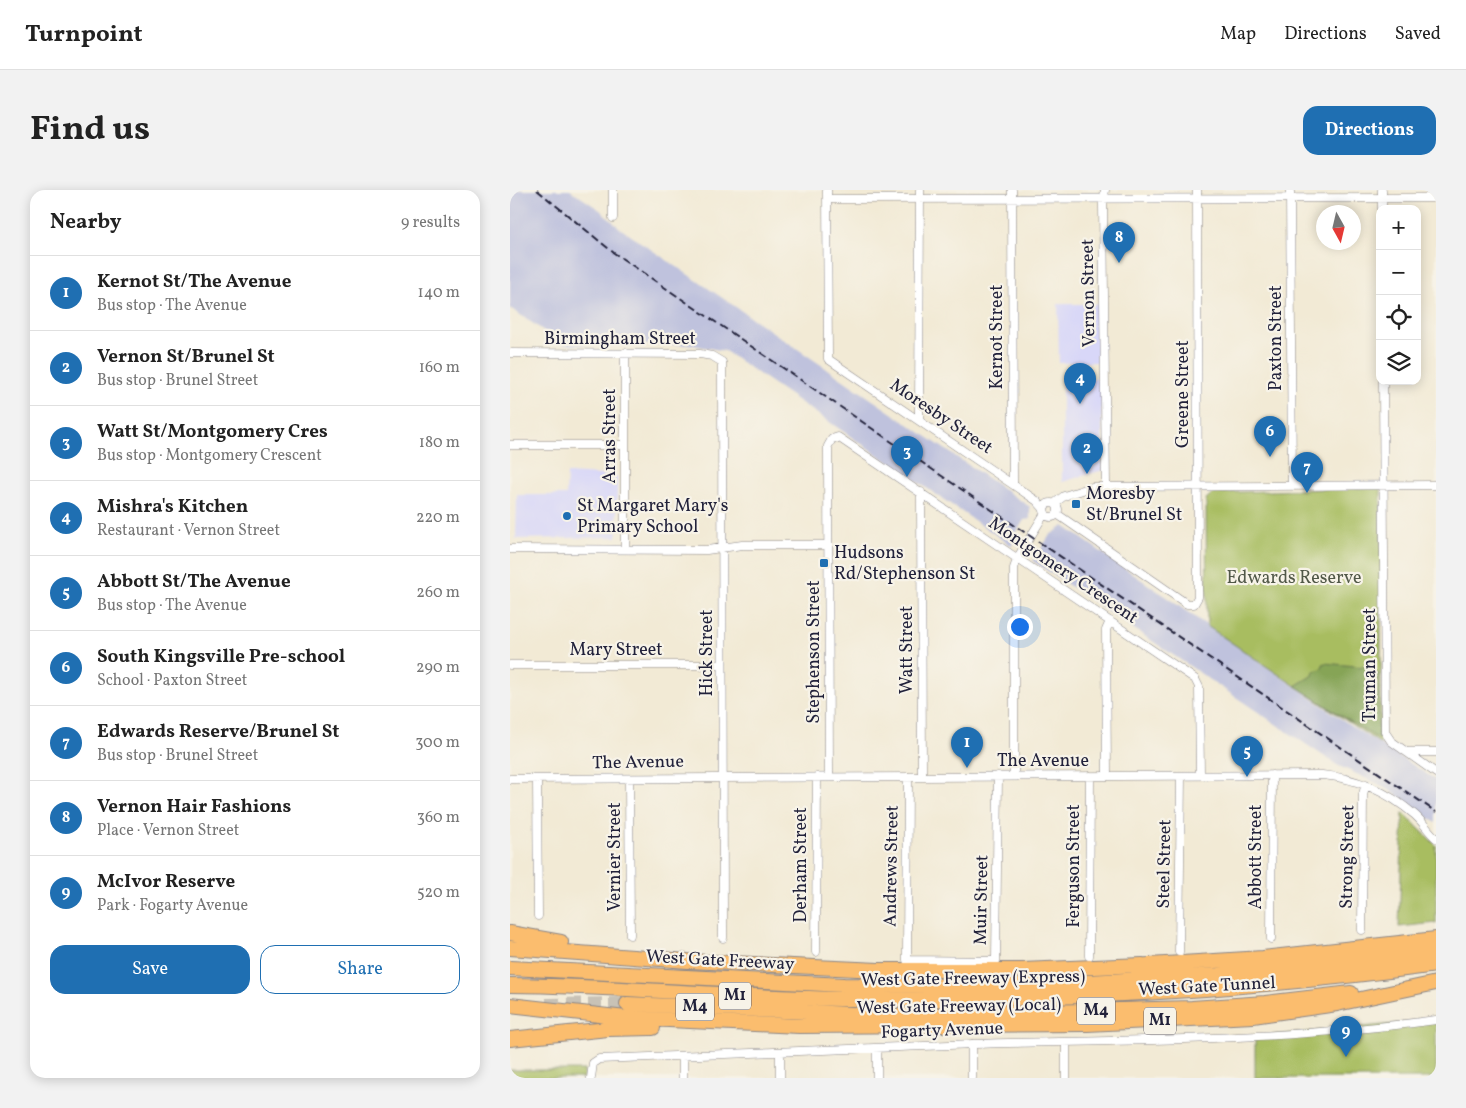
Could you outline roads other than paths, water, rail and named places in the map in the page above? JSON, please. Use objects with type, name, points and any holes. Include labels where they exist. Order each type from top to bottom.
[{"type":"highway","points":[[510,933],[551,941],[760,965]]},
{"type":"highway","name":"West Gate Freeway (Local)","points":[[929,986],[982,977],[1263,958],[1436,939]]},
{"type":"highway","name":"M1","points":[[510,948],[760,965],[954,970],[1142,965]]},
{"type":"highway","name":"West Gate Freeway (Express)","points":[[929,986],[1014,986],[1219,974],[1436,953]]},
{"type":"highway","name":"West Gate Freeway (Express)","points":[[510,985],[773,998],[1023,999],[1212,989],[1344,977],[1436,965]]},
{"type":"highway","name":"West Gate Freeway","points":[[510,968],[774,982],[929,986]]},
{"type":"highway","name":"West Gate Freeway (Local)","points":[[510,1005],[626,1018],[799,1026],[1077,1024],[1244,1017],[1337,1004],[1432,984]]},
{"type":"highway","name":"West Gate Tunnel","points":[[627,1004],[896,1016],[1008,1014],[1265,1003],[1432,984]]},
{"type":"highway","points":[[510,1010],[572,1012]]},
{"type":"highway","points":[[510,1040],[608,1029],[799,1026]]},
{"type":"street","points":[[613,190],[613,218]]},
{"type":"street","points":[[828,190],[828,199],[1012,199],[1104,194],[1382,194],[1436,198]]},
{"type":"street","points":[[919,420],[920,190]]},
{"type":"street","name":"Kernot Street","points":[[1012,190],[1013,484]]},
{"type":"street","name":"Vernon Street","points":[[1104,194],[1106,487]]},
{"type":"street","name":"Greene Street","points":[[1197,194],[1198,597]]},
{"type":"street","name":"Paxton Street","points":[[1290,194],[1292,486]]},
{"type":"street","name":"Moresby Street","points":[[828,199],[828,359],[1187,604],[1194,604],[1198,597]]},
{"type":"street","name":"Birmingham Street","points":[[510,353],[700,354],[720,360],[723,368]]},
{"type":"street","name":"Arras Street","points":[[625,549],[626,353]]},
{"type":"street","name":"Hick Street","points":[[723,368],[721,665],[723,938]]},
{"type":"street","name":"Truman Street","points":[[1383,385],[1385,732],[1391,741],[1435,770]]},
{"type":"street","name":"Montgomery Crescent","points":[[832,438],[841,438],[1018,557],[1198,683],[1200,775]]},
{"type":"street","name":"Stephenson Street","points":[[830,777],[828,446],[832,438]]},
{"type":"street","points":[[510,445],[626,445]]},
{"type":"street","points":[[1014,776],[1013,578],[1018,557],[1038,526],[1051,510],[1074,492],[1092,487],[1436,485]]},
{"type":"street","name":"Watt Street","points":[[921,492],[922,777]]},
{"type":"street","points":[[510,549],[722,548],[742,545],[828,545]]},
{"type":"street","points":[[1107,776],[1106,630],[1110,621]]},
{"type":"street","name":"Mary Street","points":[[510,665],[721,665]]},
{"type":"street","points":[[1408,752],[1436,752]]},
{"type":"street","name":"Abbott Street","points":[[1271,939],[1272,775]]},
{"type":"street","name":"Muir Street","points":[[906,956],[907,960],[996,961],[998,776]]},
{"type":"street","name":"Ferguson Street","points":[[1089,956],[1090,776]]},
{"type":"street","name":"Steel Street","points":[[1179,952],[1181,776]]},
{"type":"street","name":"The Avenue","points":[[510,779],[1337,776],[1366,784],[1384,793],[1414,815],[1436,838]]},
{"type":"street","name":"Andrews Street","points":[[906,956],[908,777]]},
{"type":"street","name":"Derham Street","points":[[816,952],[817,778]]},
{"type":"street","points":[[537,779],[538,916]]},
{"type":"street","name":"Vernier Street","points":[[630,779],[630,935]]},
{"type":"street","name":"Strong Street","points":[[1362,930],[1363,794],[1366,784]]},
{"type":"street","name":"Fogarty Avenue","points":[[591,1078],[592,1062],[599,1059],[972,1044],[1331,1033],[1436,1020]]},
{"type":"street","points":[[1066,1042],[1066,1078]]},
{"type":"street","points":[[972,1044],[972,1078]]},
{"type":"street","points":[[877,1048],[877,1078]]},
{"type":"street","points":[[780,1052],[780,1078]]},
{"type":"street","points":[[683,1056],[683,1078]]},
{"type":"tunnel","points":[[596,982],[654,982]]},
{"type":"tunnel","points":[[546,1005],[627,1004]]},
{"type":"railway","points":[[537,190],[614,253],[1436,812]]},
{"type":"place","name":"Vernon Hair Fashions","points":[[1119,263]]},
{"type":"place","name":"Mishra's Kitchen","points":[[1080,404]]},
{"type":"place","name":"South Kingsville Pre-school","points":[[1270,457]]},
{"type":"place","name":"Vernon St/Brunel St","points":[[1087,474]]},
{"type":"place","name":"Watt St/Montgomery Cres","points":[[907,477]]},
{"type":"place","name":"Edwards Reserve/Brunel St","points":[[1307,493]]},
{"type":"place","name":"Moresby St/Brunel St","points":[[1076,504]]},
{"type":"place","name":"St Margaret Mary's Primary School","points":[[567,516]]},
{"type":"place","name":"Hudsons Rd/Stephenson St","points":[[824,563]]},
{"type":"place","name":"Kernot St/The Avenue","points":[[967,768]]},
{"type":"place","name":"Abbott St/The Avenue","points":[[1247,777]]},
{"type":"place","name":"McIvor Reserve","points":[[1346,1057]]},
{"type":"park label","name":"Edwards Reserve","points":[[1294,578]]}]
